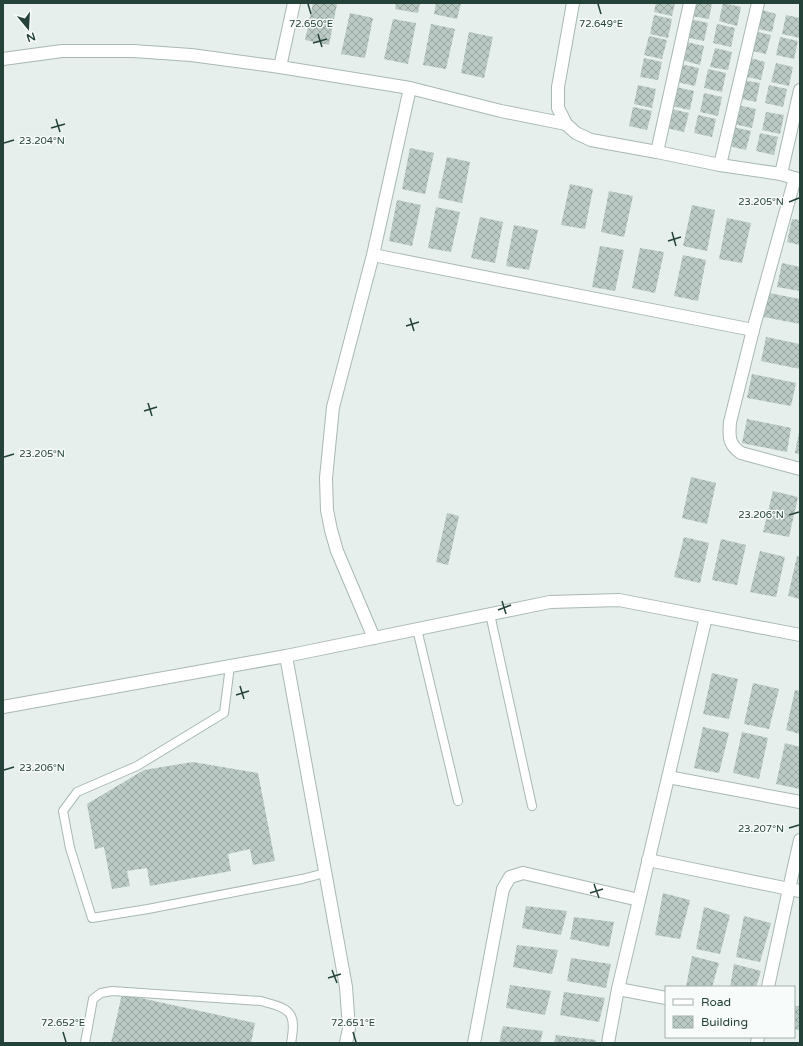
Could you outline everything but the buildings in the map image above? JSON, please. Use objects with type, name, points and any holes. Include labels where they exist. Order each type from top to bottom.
[{"type":"street","points":[[280,67],[294,3]]},
{"type":"street","points":[[573,3],[558,87],[558,108],[566,124],[576,133],[591,140],[720,165],[781,174],[797,179],[753,330],[730,422],[729,434],[731,442],[741,453],[800,469]]},
{"type":"street","points":[[657,152],[690,3]]},
{"type":"street","points":[[720,165],[758,3]]},
{"type":"street","points":[[3,59],[62,51],[133,51],[191,54],[410,88],[501,111],[566,124]]},
{"type":"street","points":[[374,638],[337,551],[327,510],[326,478],[333,407],[373,255],[410,88]]},
{"type":"street","points":[[781,174],[800,90]]},
{"type":"street","points":[[373,255],[753,330]]},
{"type":"street","points":[[3,707],[286,656],[550,602],[619,600],[800,635]]},
{"type":"street","points":[[608,1043],[618,988],[706,617]]},
{"type":"street","points":[[286,656],[346,987],[349,1028],[346,1043]]},
{"type":"street","points":[[668,777],[800,802]]},
{"type":"street","points":[[768,986],[794,890],[800,840]]},
{"type":"street","points":[[648,860],[794,890]]},
{"type":"street","points":[[474,1043],[503,889],[510,877],[524,873],[639,900]]},
{"type":"street","points":[[618,988],[665,998]]},
{"type":"lane","points":[[490,614],[532,806]]},
{"type":"lane","points":[[418,629],[458,801]]},
{"type":"lane","points":[[230,666],[224,712],[137,766],[76,792],[63,811],[70,848],[92,918],[148,909],[302,879],[325,873]]},
{"type":"lane","points":[[85,1043],[93,999],[101,993],[112,991],[261,1001],[279,1006],[289,1012],[292,1018],[293,1030],[291,1043]]}]
